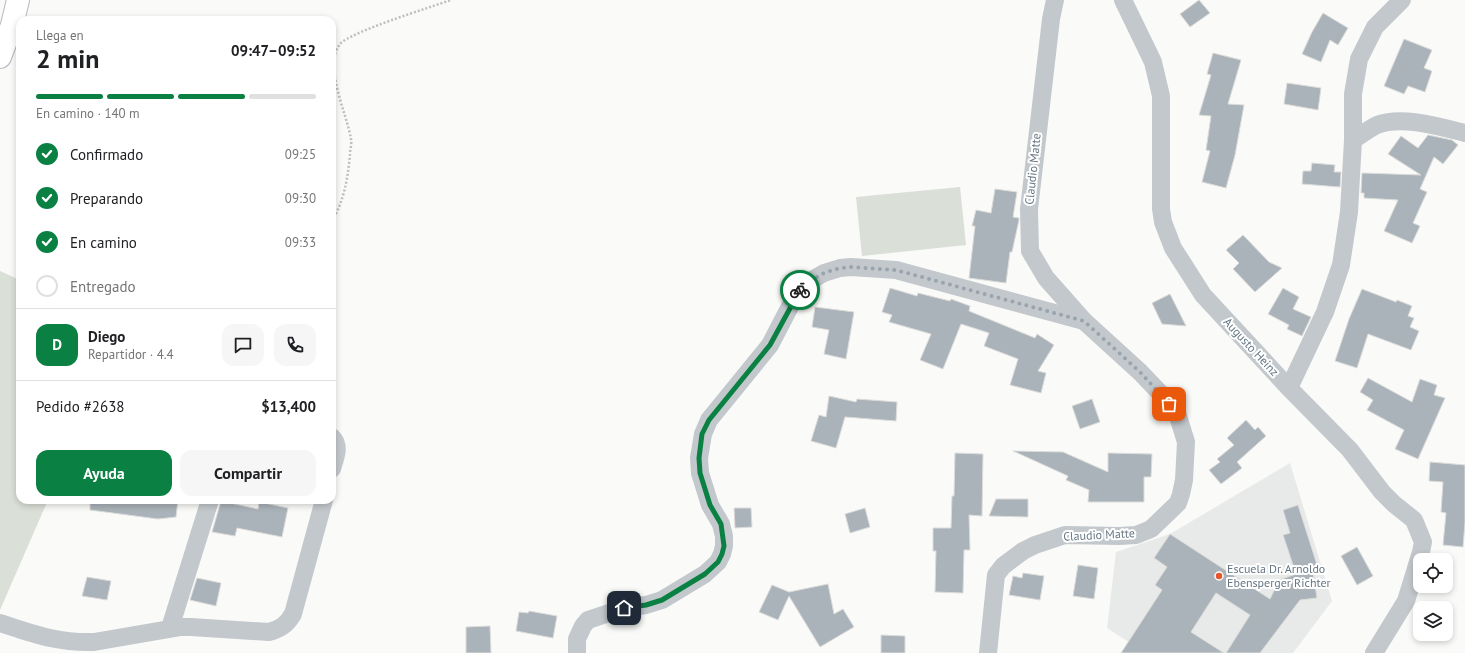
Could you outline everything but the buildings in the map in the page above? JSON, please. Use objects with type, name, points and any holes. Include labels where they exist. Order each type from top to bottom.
[{"type":"main road","points":[[0,57],[12,25],[18,0]]},
{"type":"street","name":"Claudio Matte","points":[[988,653],[996,575],[1007,563],[1023,551],[1035,545],[1065,535],[1119,536],[1136,534],[1151,529],[1178,503],[1184,480],[1186,442],[1177,413],[1140,372],[1084,321],[1046,278],[1030,251],[1029,208],[1051,19],[1055,0]]},
{"type":"street","name":"Augusto Heinz","points":[[1123,0],[1152,62],[1161,96],[1161,208],[1163,222],[1173,248],[1203,294],[1289,388],[1350,450],[1382,492],[1414,520],[1423,542],[1406,601],[1374,653]]},
{"type":"street","points":[[1289,388],[1325,312],[1341,265],[1349,212],[1353,140],[1353,94],[1360,59],[1375,27],[1402,0]]},
{"type":"street","points":[[1353,140],[1378,125],[1390,122],[1411,122],[1436,125],[1465,133]]},
{"type":"street","name":"Claudio Matte","points":[[577,653],[577,639],[583,626],[588,620],[612,611],[646,605],[662,600],[705,574],[718,562],[724,546],[724,536],[721,524],[710,505],[700,473],[699,458],[702,434],[709,420],[770,345],[798,291],[808,282],[824,273],[840,268],[851,267],[896,270],[1084,321]]},
{"type":"street","points":[[336,443],[336,452]]},
{"type":"street","points":[[170,628],[209,504]]},
{"type":"street","points":[[0,623],[44,638],[79,643],[94,642],[170,628],[191,626],[269,632],[276,630],[283,627],[293,614],[323,504]]},
{"type":"path","points":[[336,54],[340,44],[358,33],[450,0]]},
{"type":"path","points":[[336,79],[351,140],[348,177],[339,210],[336,215]]},
{"type":"shaded area","points":[[960,187],[966,245],[862,256],[856,197]]},
{"type":"shaded area","points":[[0,271],[16,278],[16,504],[46,504],[0,610]]},
{"type":"shaded area","name":"Escuela Dr. Arnoldo Ebensperger Richter","points":[[1290,463],[1332,601],[1293,653],[1146,653],[1107,628],[1116,552],[1170,534]]},
{"type":"way so far","points":[[800,290],[808,282],[824,273],[840,268],[851,267],[896,270],[1084,321],[1140,372],[1169,404]]},
{"type":"place","name":"Escuela Dr. Arnoldo Ebensperger Richter","points":[[1219,576]]},
{"type":"route","points":[[624,608],[646,605],[662,600],[705,574],[718,562],[724,546],[724,536],[721,524],[710,505],[700,473],[699,458],[702,434],[709,420],[770,345],[798,291],[800,290]]}]
